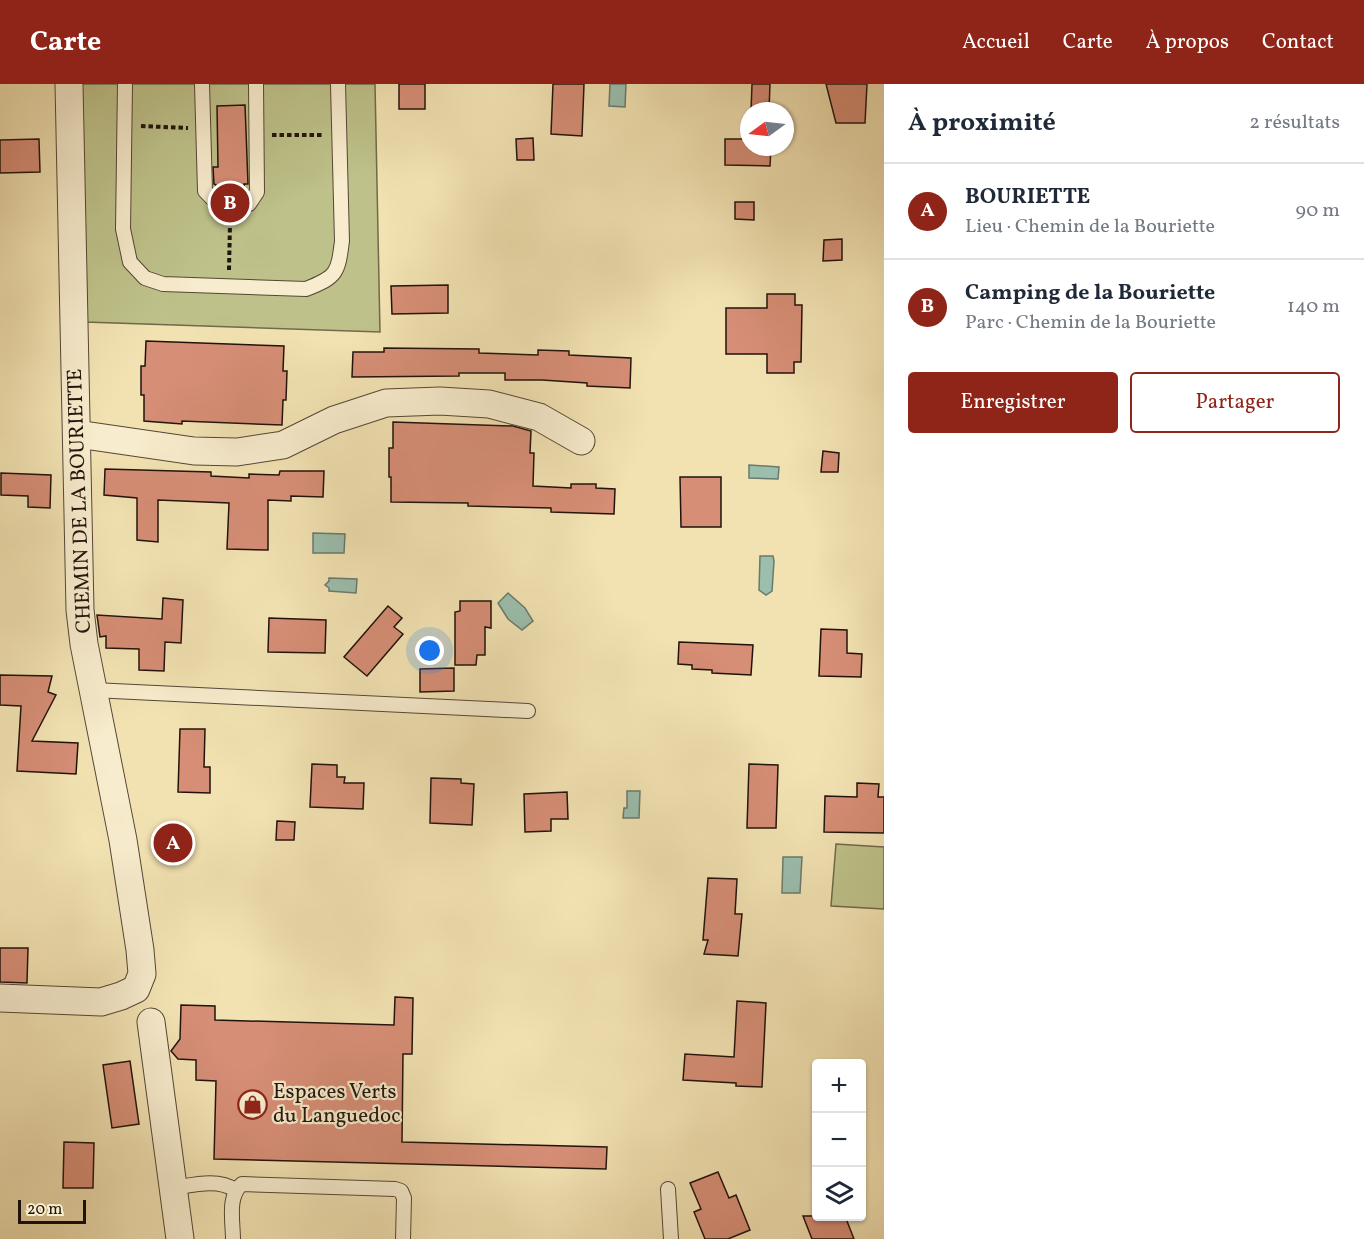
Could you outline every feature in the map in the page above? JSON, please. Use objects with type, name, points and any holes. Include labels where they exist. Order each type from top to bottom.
[{"type":"street","name":"CHEMIN DE LA BOURIETTE","points":[[0,998],[101,1002],[122,996],[136,988],[142,974],[123,840],[84,644],[80,610],[69,84]]},
{"type":"street","points":[[78,434],[194,451],[237,452],[283,445],[334,420],[386,403],[440,401],[489,404],[539,417],[581,441]]},
{"type":"street","points":[[151,1022],[180,1239]]},
{"type":"lane","points":[[125,84],[123,229],[130,262],[145,278],[163,284],[306,289],[326,281],[339,266],[342,241],[338,84]]},
{"type":"lane","points":[[202,84],[205,191],[215,202],[230,208],[249,204],[257,192],[256,84]]},
{"type":"lane","points":[[93,690],[528,711]]},
{"type":"lane","points":[[173,1188],[201,1184],[227,1184],[235,1190]]},
{"type":"lane","points":[[233,1239],[233,1198],[235,1190],[242,1185],[401,1191],[404,1198],[403,1239]]},
{"type":"lane","points":[[668,1189],[670,1239]]},
{"type":"path","points":[[124,126],[203,128]]},
{"type":"path","points":[[257,135],[339,135]]},
{"type":"path","points":[[229,286],[230,208]]},
{"type":"green space","points":[[80,84],[375,84],[380,332],[85,322]]},
{"type":"green space","points":[[836,844],[884,847],[884,909],[831,906]]},
{"type":"shaded area","points":[[610,84],[626,84],[625,107],[609,106]]},
{"type":"shaded area","points":[[749,465],[779,467],[778,479],[749,478]]},
{"type":"shaded area","points":[[313,533],[345,534],[344,553],[313,553]]},
{"type":"shaded area","points":[[760,556],[773,556],[774,561],[772,591],[766,595],[759,590]]},
{"type":"shaded area","points":[[329,578],[357,579],[356,593],[329,591],[325,585]]},
{"type":"shaded area","points":[[508,593],[525,608],[533,621],[522,630],[508,619],[498,603]]},
{"type":"shaded area","points":[[627,791],[640,791],[639,818],[623,818],[624,808],[627,808]]},
{"type":"shaded area","points":[[783,857],[802,857],[800,893],[782,893]]},
{"type":"building","points":[[399,84],[425,84],[425,109],[399,109]]},
{"type":"building","points":[[553,84],[584,84],[582,136],[551,134]]},
{"type":"building","points":[[752,84],[770,84],[769,102],[751,102]]},
{"type":"building","points":[[826,84],[867,84],[865,123],[836,123]]},
{"type":"building","points":[[245,105],[248,184],[244,184],[245,192],[219,192],[214,184],[213,167],[218,167],[217,106]]},
{"type":"building","points":[[533,138],[534,160],[517,160],[516,139]]},
{"type":"building","points":[[39,139],[40,172],[0,173],[0,140]]},
{"type":"building","points":[[725,139],[740,139],[740,156],[771,156],[770,166],[725,165]]},
{"type":"building","points":[[735,202],[754,202],[754,220],[735,219]]},
{"type":"building","points":[[842,239],[842,260],[823,261],[824,240]]},
{"type":"building","points":[[448,285],[448,313],[392,314],[391,286]]},
{"type":"building","points":[[767,294],[795,294],[795,305],[802,305],[801,362],[794,362],[794,373],[767,373],[767,354],[726,354],[726,308],[767,308]]},
{"type":"building","points":[[146,341],[284,346],[283,371],[287,371],[282,425],[182,421],[182,424],[144,421],[141,366],[145,366]]},
{"type":"building","points":[[384,348],[479,349],[479,353],[538,355],[538,350],[569,351],[569,355],[631,358],[630,388],[587,386],[587,383],[542,380],[505,380],[505,373],[352,377],[353,352],[384,352]]},
{"type":"building","points":[[393,422],[513,426],[531,431],[530,453],[534,453],[533,486],[571,488],[571,484],[596,484],[596,488],[615,489],[614,514],[551,512],[551,508],[468,506],[468,503],[391,502],[389,448],[393,448]]},
{"type":"building","points":[[823,451],[839,453],[838,472],[821,472]]},
{"type":"building","points":[[105,469],[211,472],[211,476],[249,478],[249,474],[279,475],[280,471],[324,471],[323,497],[291,496],[291,501],[268,500],[268,550],[227,549],[229,503],[158,500],[158,542],[137,540],[137,498],[104,495]]},
{"type":"building","points":[[1,473],[51,475],[50,508],[28,507],[28,496],[1,495]]},
{"type":"building","points":[[680,477],[721,477],[721,527],[681,527]]},
{"type":"building","points":[[163,598],[183,600],[181,643],[165,642],[164,671],[139,670],[139,649],[106,648],[106,636],[100,637],[97,615],[162,619]]},
{"type":"building","points":[[460,601],[491,601],[491,628],[485,627],[485,655],[477,655],[476,665],[455,665],[455,612],[460,611]]},
{"type":"building","points":[[388,606],[402,618],[394,627],[403,634],[367,676],[344,657]]},
{"type":"building","points":[[269,618],[326,620],[325,653],[268,652]]},
{"type":"building","points":[[821,629],[847,630],[847,653],[862,654],[861,677],[819,676]]},
{"type":"building","points":[[679,642],[753,645],[751,675],[712,673],[712,670],[692,669],[692,665],[678,664]]},
{"type":"building","points":[[454,668],[454,691],[420,692],[420,669]]},
{"type":"building","points":[[0,675],[52,676],[48,692],[56,695],[32,741],[78,743],[76,774],[17,771],[21,706],[0,705]]},
{"type":"building","points":[[180,729],[205,729],[204,767],[210,767],[210,793],[178,792]]},
{"type":"building","points":[[312,764],[337,765],[337,777],[345,777],[344,783],[364,783],[363,809],[310,807]]},
{"type":"building","points":[[749,764],[778,765],[776,828],[747,828]]},
{"type":"building","points":[[431,778],[461,779],[461,783],[474,784],[472,825],[430,823]]},
{"type":"building","points":[[857,783],[879,784],[878,797],[884,797],[884,833],[824,832],[825,796],[857,797]]},
{"type":"building","points":[[567,792],[568,819],[551,819],[551,831],[525,832],[524,794]]},
{"type":"building","points":[[277,821],[295,822],[294,840],[276,840]]},
{"type":"building","points":[[708,878],[737,879],[735,914],[742,914],[738,956],[704,954],[708,940],[703,940]]},
{"type":"building","points":[[0,948],[28,948],[27,983],[0,982]]},
{"type":"building","points":[[395,997],[413,998],[412,1054],[403,1054],[402,1142],[607,1147],[606,1169],[214,1159],[216,1081],[196,1080],[196,1060],[178,1059],[171,1051],[180,1039],[181,1005],[215,1006],[215,1020],[394,1025]]},
{"type":"building","points":[[737,1001],[766,1003],[762,1087],[683,1080],[685,1054],[734,1057]]},
{"type":"building","points":[[130,1061],[139,1124],[112,1128],[103,1065]]},
{"type":"building","points":[[64,1142],[94,1143],[93,1188],[63,1188]]},
{"type":"building","points":[[718,1172],[729,1198],[736,1195],[750,1230],[728,1239],[705,1239],[694,1212],[701,1209],[690,1183]]},
{"type":"building","points":[[803,1216],[812,1216],[812,1221],[847,1221],[854,1239],[812,1239]]},
{"type":"place","name":"Camping de la Bouriette","points":[[230,203]]},
{"type":"place","name":"BOURIETTE","points":[[173,843]]},
{"type":"place","name":"Espaces Verts du Languedoc","points":[[252,1104]]}]
